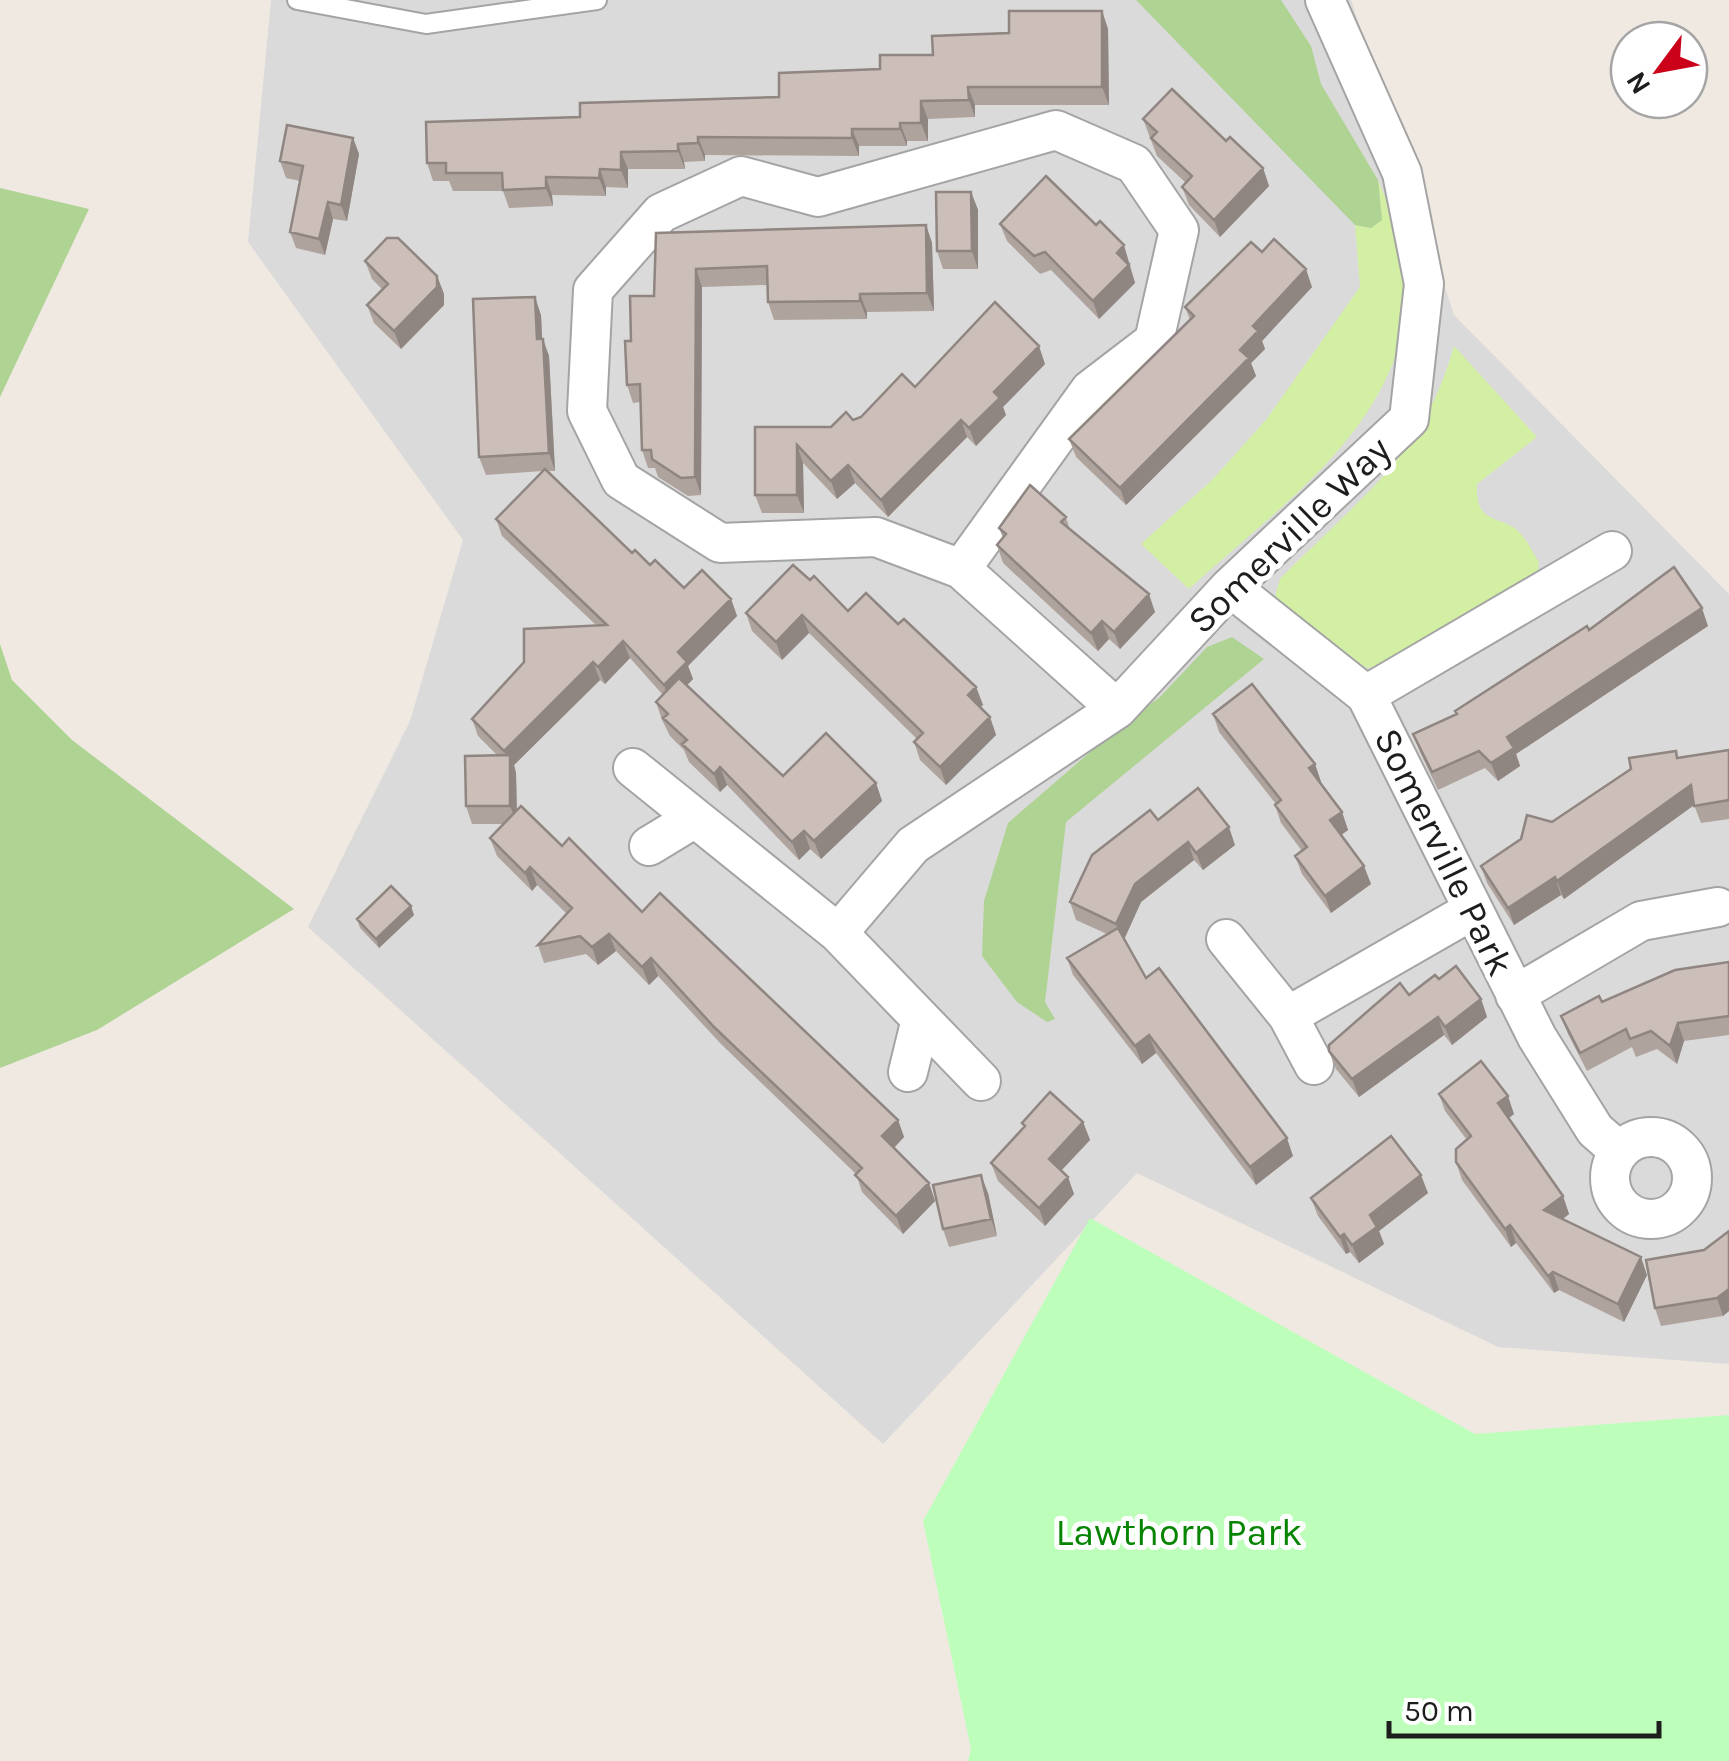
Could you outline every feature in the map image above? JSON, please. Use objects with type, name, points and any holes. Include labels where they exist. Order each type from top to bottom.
[{"type":"street","name":"Somerville Way","points":[[838,933],[913,845],[1117,709],[1230,587],[1409,419],[1424,284],[1402,173],[1325,0]]},
{"type":"street","points":[[961,570],[1090,390],[1154,341],[1179,230],[1134,164],[1056,130],[818,197],[741,176],[661,214],[593,290],[586,411],[621,480],[720,543],[876,536],[961,570],[1117,709]]},
{"type":"street","points":[[1366,696],[1612,551]]},
{"type":"street","name":"Somerville Park","points":[[1230,587],[1366,696],[1515,995],[1596,1130],[1619,1151]]},
{"type":"street","points":[[633,768],[838,933],[981,1081]]},
{"type":"street","points":[[649,846],[695,818]]},
{"type":"street","points":[[1515,995],[1641,921],[1718,907]]},
{"type":"street","points":[[1288,1016],[1471,911]]},
{"type":"street","points":[[1226,938],[1288,1016],[1314,1065]]},
{"type":"street","points":[[908,1072],[921,1019]]},
{"type":"lane","points":[[297,0],[426,24],[597,0]]},
{"type":"shaded area","points":[[271,0],[1351,0],[1454,315],[1729,594],[1729,1364],[1498,1347],[1137,1173],[883,1444],[308,927],[410,721],[463,540],[248,242]]},
{"type":"green space","points":[[1136,0],[1281,0],[1311,46],[1321,84],[1378,180],[1382,220],[1371,228],[1355,225]]},
{"type":"green space","points":[[1378,180],[1400,238],[1407,275],[1403,326],[1389,372],[1366,414],[1336,453],[1189,589],[1141,544],[1212,480],[1266,420],[1360,287],[1355,225],[1371,228],[1382,220]]},
{"type":"green space","points":[[0,188],[89,209],[0,397]]},
{"type":"green space","points":[[1454,346],[1537,437],[1477,484],[1480,507],[1485,514],[1521,534],[1539,562],[1536,585],[1431,634],[1379,666],[1367,668],[1317,635],[1275,597],[1280,579],[1361,500],[1406,448],[1441,385]]},
{"type":"green space","points":[[1232,637],[1264,659],[1066,822],[1045,1002],[1055,1019],[1047,1022],[1017,1002],[982,956],[984,901],[1008,823],[1133,715],[1159,698],[1207,647]]},
{"type":"green space","points":[[0,644],[12,680],[72,740],[294,909],[97,1030],[0,1068]]},
{"type":"green space","name":"Lawthorn Park","points":[[1090,1218],[1475,1434],[1729,1415],[1729,1761],[968,1761],[971,1749],[923,1521]]},
{"type":"building","points":[[1009,11],[1102,11],[1102,87],[968,87],[969,100],[921,101],[921,123],[900,123],[900,129],[852,129],[852,138],[698,137],[698,143],[678,144],[678,151],[621,152],[621,170],[600,169],[599,178],[546,177],[546,188],[503,190],[502,173],[446,173],[446,163],[427,163],[426,122],[580,117],[580,103],[779,97],[779,73],[880,69],[880,55],[933,55],[932,36],[1009,33]]},
{"type":"building","points":[[1172,89],[1226,141],[1230,137],[1263,168],[1214,220],[1182,187],[1192,176],[1151,138],[1157,132],[1143,119]]},
{"type":"building","points":[[287,125],[353,138],[341,205],[328,202],[319,239],[290,232],[303,166],[280,161]]},
{"type":"building","points":[[1046,176],[1096,225],[1100,221],[1124,245],[1117,253],[1129,265],[1093,301],[1045,252],[1034,256],[1000,224]]},
{"type":"building","points":[[936,192],[971,192],[972,251],[937,251]]},
{"type":"building","points":[[926,225],[927,293],[860,294],[860,301],[768,302],[767,266],[696,269],[695,477],[681,478],[652,459],[651,450],[642,450],[640,384],[627,385],[625,341],[631,341],[630,296],[654,296],[656,233]]},
{"type":"building","points":[[387,238],[398,238],[437,276],[437,287],[394,331],[367,305],[388,284],[365,261]]},
{"type":"building","points":[[1274,239],[1306,269],[1253,326],[1258,331],[1240,350],[1249,358],[1120,488],[1069,439],[1194,316],[1185,307],[1251,242],[1262,252]]},
{"type":"building","points":[[535,297],[537,339],[543,339],[549,453],[479,457],[473,299]]},
{"type":"building","points":[[995,302],[1039,346],[994,392],[1000,398],[969,428],[961,420],[881,500],[848,465],[831,481],[797,445],[797,495],[755,495],[755,427],[831,427],[846,412],[853,420],[861,417],[902,374],[915,387]]},
{"type":"building","points":[[545,469],[632,553],[635,550],[650,565],[655,560],[684,588],[702,570],[731,599],[678,652],[687,662],[664,685],[623,641],[598,667],[593,662],[504,751],[472,719],[524,662],[524,629],[607,625],[496,519]]},
{"type":"building","points":[[1030,485],[1066,517],[1061,522],[1149,594],[1114,632],[1102,621],[1091,633],[997,545],[1006,534],[999,528]]},
{"type":"building","points":[[793,565],[810,580],[814,576],[848,611],[866,593],[898,624],[904,619],[976,687],[968,695],[990,717],[940,767],[914,742],[923,733],[802,615],[776,642],[746,613]]},
{"type":"building","points":[[1674,567],[1702,608],[1507,737],[1514,748],[1491,763],[1479,751],[1432,772],[1413,734],[1457,714],[1455,711],[1587,626],[1589,630]]},
{"type":"building","points":[[679,678],[783,776],[826,733],[876,783],[814,841],[804,831],[792,842],[720,767],[714,774],[682,744],[687,740],[663,718],[668,714],[656,702]]},
{"type":"building","points":[[1252,684],[1315,764],[1309,768],[1342,812],[1330,820],[1364,866],[1325,896],[1295,856],[1307,847],[1275,805],[1281,800],[1213,714]]},
{"type":"building","points":[[1729,750],[1729,800],[1694,806],[1691,785],[1557,881],[1555,877],[1508,908],[1481,866],[1521,839],[1527,815],[1552,822],[1631,769],[1629,758],[1676,751],[1677,758]]},
{"type":"building","points":[[510,755],[510,806],[466,806],[465,756]]},
{"type":"building","points":[[1198,788],[1229,827],[1196,853],[1188,842],[1135,884],[1116,924],[1070,902],[1092,855],[1150,810],[1158,820]]},
{"type":"building","points":[[521,806],[562,846],[569,838],[642,912],[660,893],[898,1120],[882,1136],[929,1183],[896,1216],[855,1175],[862,1168],[714,1027],[651,958],[642,967],[609,934],[592,947],[580,936],[538,945],[572,908],[530,867],[525,873],[490,838]]},
{"type":"building","points":[[391,886],[411,906],[376,939],[357,919]]},
{"type":"building","points":[[1118,928],[1146,978],[1159,968],[1287,1138],[1250,1167],[1149,1035],[1135,1046],[1067,958]]},
{"type":"building","points":[[1729,962],[1729,1016],[1678,1023],[1670,1046],[1651,1031],[1630,1039],[1626,1029],[1580,1053],[1561,1016],[1599,996],[1602,1002],[1675,970]]},
{"type":"building","points":[[1456,966],[1481,999],[1445,1027],[1438,1017],[1352,1079],[1329,1051],[1329,1045],[1400,983],[1409,995],[1435,975],[1439,979]]},
{"type":"building","points":[[1481,1061],[1508,1096],[1498,1103],[1563,1196],[1544,1210],[1641,1257],[1618,1304],[1553,1272],[1548,1276],[1510,1225],[1505,1229],[1456,1162],[1456,1149],[1471,1136],[1439,1094]]},
{"type":"building","points":[[1050,1092],[1083,1122],[1049,1159],[1068,1177],[1039,1208],[991,1163]]},
{"type":"building","points":[[1391,1136],[1421,1175],[1370,1215],[1377,1227],[1352,1245],[1344,1234],[1340,1237],[1311,1198]]},
{"type":"building","points":[[981,1175],[991,1219],[943,1229],[933,1185]]},
{"type":"building","points":[[1729,1231],[1729,1289],[1717,1298],[1655,1308],[1646,1260],[1704,1250]]}]
